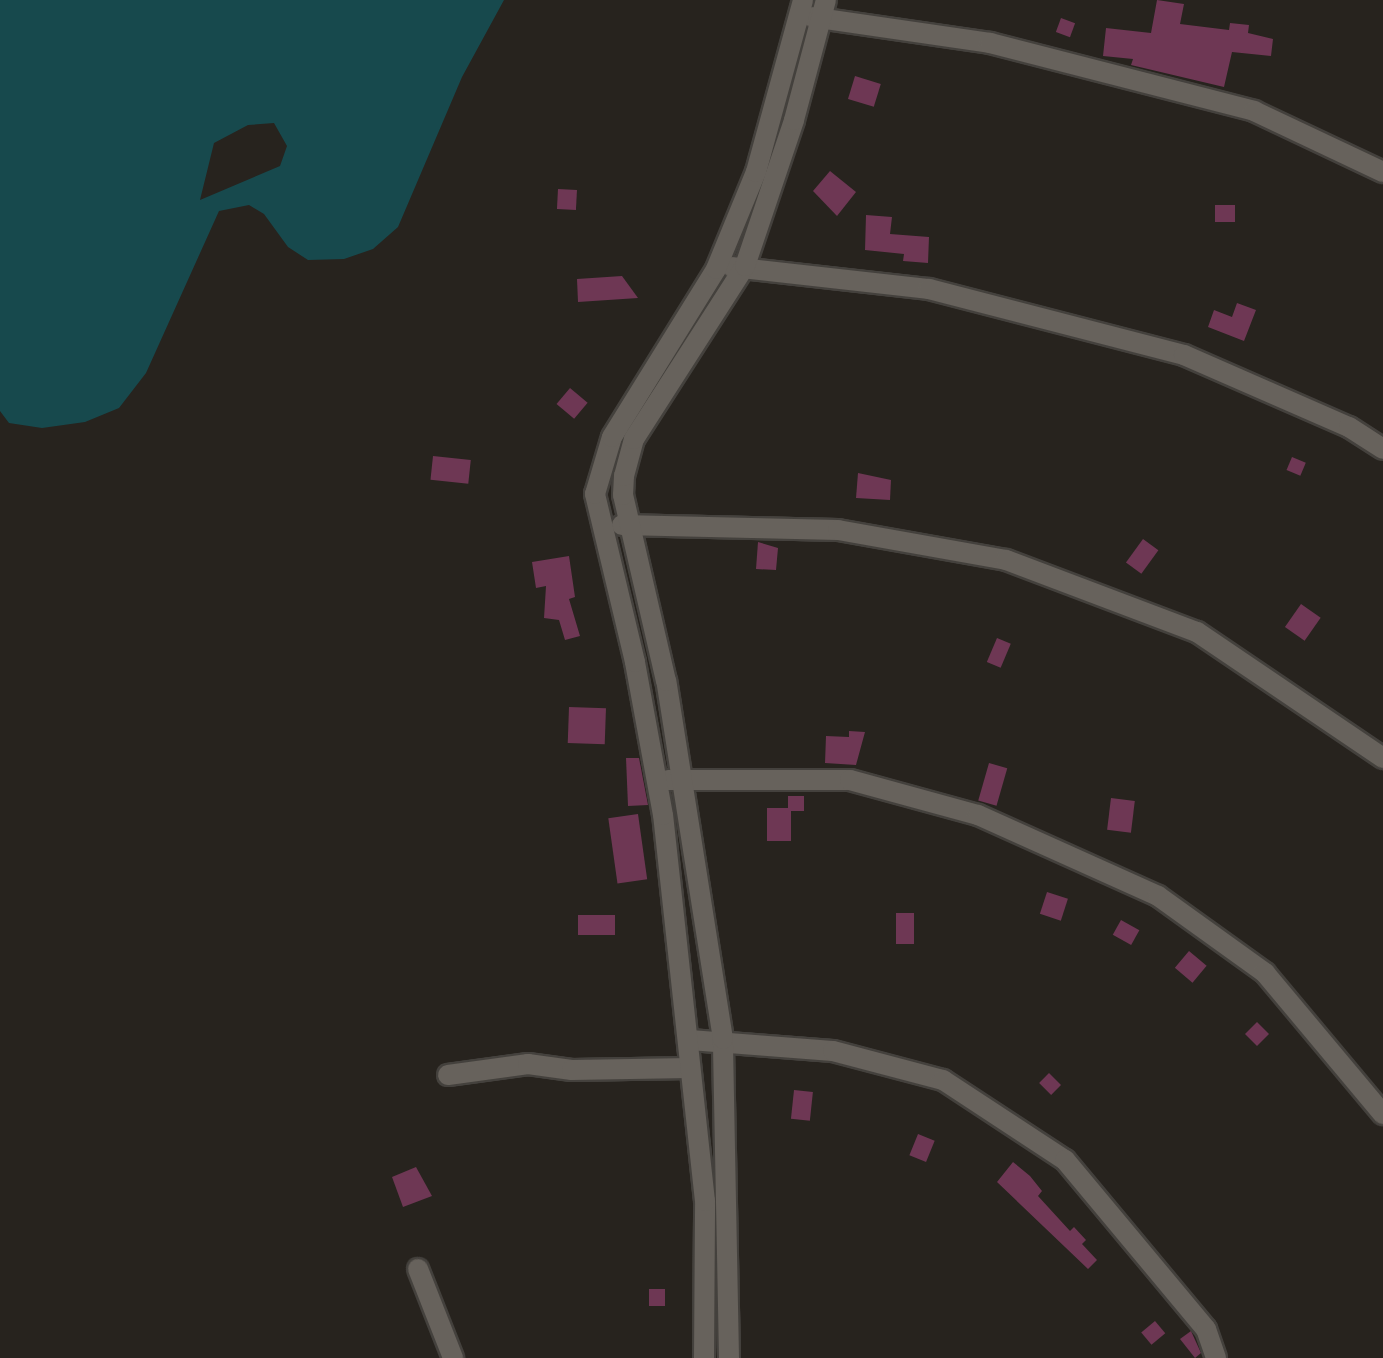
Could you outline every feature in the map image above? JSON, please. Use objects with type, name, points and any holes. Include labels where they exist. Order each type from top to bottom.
[{"type":"street","points":[[704,1358],[705,1201],[690,1068],[690,1040],[657,782],[595,494],[612,437],[716,269],[756,172],[801,7],[990,43],[1254,111],[1383,172]]},
{"type":"street","points":[[729,1358],[723,1039],[666,681],[633,526],[623,495],[634,439],[745,266],[824,10]]},
{"type":"street","points":[[716,269],[745,266],[929,289],[1184,355],[1349,427],[1383,449]]},
{"type":"street","points":[[603,521],[633,526],[838,530],[1006,560],[1197,632],[1383,758]]},
{"type":"street","points":[[657,782],[681,779],[850,780],[978,815],[1158,896],[1265,973],[1383,1114]]},
{"type":"street","points":[[690,1040],[723,1039],[833,1051],[943,1080],[1065,1160],[1206,1329],[1216,1358]]},
{"type":"street","points":[[448,1075],[528,1064],[572,1070],[690,1068]]},
{"type":"street","points":[[418,1269],[453,1358]]},
{"type":"water","points":[[0,0],[504,0],[462,77],[398,227],[373,249],[344,259],[308,260],[288,247],[264,214],[249,205],[219,211],[146,373],[119,408],[85,422],[42,428],[9,423],[0,411]],"holes":[[[274,123],[287,146],[280,166],[200,200],[214,143],[248,125]]]},
{"type":"building","points":[[1157,0],[1184,4],[1180,24],[1229,30],[1230,23],[1249,25],[1248,33],[1273,39],[1271,56],[1232,52],[1224,87],[1131,65],[1133,59],[1103,56],[1106,28],[1151,33]]},
{"type":"building","points":[[1061,18],[1075,23],[1070,37],[1056,32]]},
{"type":"building","points":[[855,76],[881,84],[874,107],[848,99]]},
{"type":"building","points":[[830,171],[856,192],[837,216],[813,191]]},
{"type":"building","points":[[558,189],[577,190],[576,210],[557,209]]},
{"type":"building","points":[[1215,205],[1235,205],[1235,222],[1215,222]]},
{"type":"building","points":[[866,215],[892,217],[890,234],[929,237],[928,263],[903,261],[904,254],[865,250]]},
{"type":"building","points":[[622,276],[638,298],[578,302],[577,279]]},
{"type":"building","points":[[1237,303],[1256,310],[1244,341],[1208,327],[1214,310],[1232,317]]},
{"type":"building","points":[[570,388],[588,403],[574,419],[557,404]]},
{"type":"building","points":[[433,456],[471,460],[468,484],[430,480]]},
{"type":"building","points":[[1292,457],[1306,463],[1300,476],[1287,470]]},
{"type":"building","points":[[858,473],[891,480],[890,500],[856,498]]},
{"type":"building","points":[[1143,539],[1158,550],[1141,574],[1126,562]]},
{"type":"building","points":[[758,542],[778,548],[776,570],[756,569]]},
{"type":"building","points":[[569,556],[575,597],[569,599],[580,636],[565,640],[559,620],[544,618],[546,586],[536,588],[532,562]]},
{"type":"building","points":[[1301,604],[1321,618],[1305,641],[1285,627]]},
{"type":"building","points":[[997,638],[1011,644],[1001,668],[987,662]]},
{"type":"building","points":[[569,707],[606,708],[605,744],[568,743]]},
{"type":"building","points":[[849,731],[865,732],[856,765],[825,763],[826,736],[849,737]]},
{"type":"building","points":[[626,758],[639,758],[648,805],[628,806]]},
{"type":"building","points":[[989,763],[1007,768],[997,806],[978,800]]},
{"type":"building","points":[[788,796],[804,796],[804,811],[791,811],[791,841],[767,841],[767,808],[788,808]]},
{"type":"building","points":[[1111,798],[1135,801],[1131,833],[1107,830]]},
{"type":"building","points":[[638,814],[647,879],[617,884],[608,818]]},
{"type":"building","points":[[1047,892],[1068,899],[1061,921],[1040,914]]},
{"type":"building","points":[[896,913],[914,913],[914,944],[896,944]]},
{"type":"building","points":[[578,915],[615,915],[615,935],[578,935]]},
{"type":"building","points":[[1121,920],[1139,930],[1131,945],[1113,935]]},
{"type":"building","points":[[1189,951],[1207,966],[1192,983],[1175,968]]},
{"type":"building","points":[[1257,1022],[1269,1034],[1257,1046],[1245,1034]]},
{"type":"building","points":[[1049,1073],[1061,1085],[1051,1095],[1039,1083]]},
{"type":"building","points":[[794,1090],[813,1092],[810,1121],[791,1119]]},
{"type":"building","points":[[918,1134],[935,1141],[926,1162],[909,1155]]},
{"type":"building","points":[[1013,1162],[1030,1176],[1042,1191],[1038,1196],[1070,1231],[1074,1227],[1086,1240],[1082,1244],[1097,1260],[1088,1269],[997,1182]]},
{"type":"building","points":[[416,1167],[432,1196],[403,1207],[392,1177]]},
{"type":"building","points":[[649,1289],[665,1289],[665,1306],[649,1306]]},
{"type":"building","points":[[1155,1321],[1165,1333],[1151,1345],[1141,1333]]},
{"type":"building","points":[[1191,1331],[1201,1353],[1195,1358],[1180,1339]]}]
